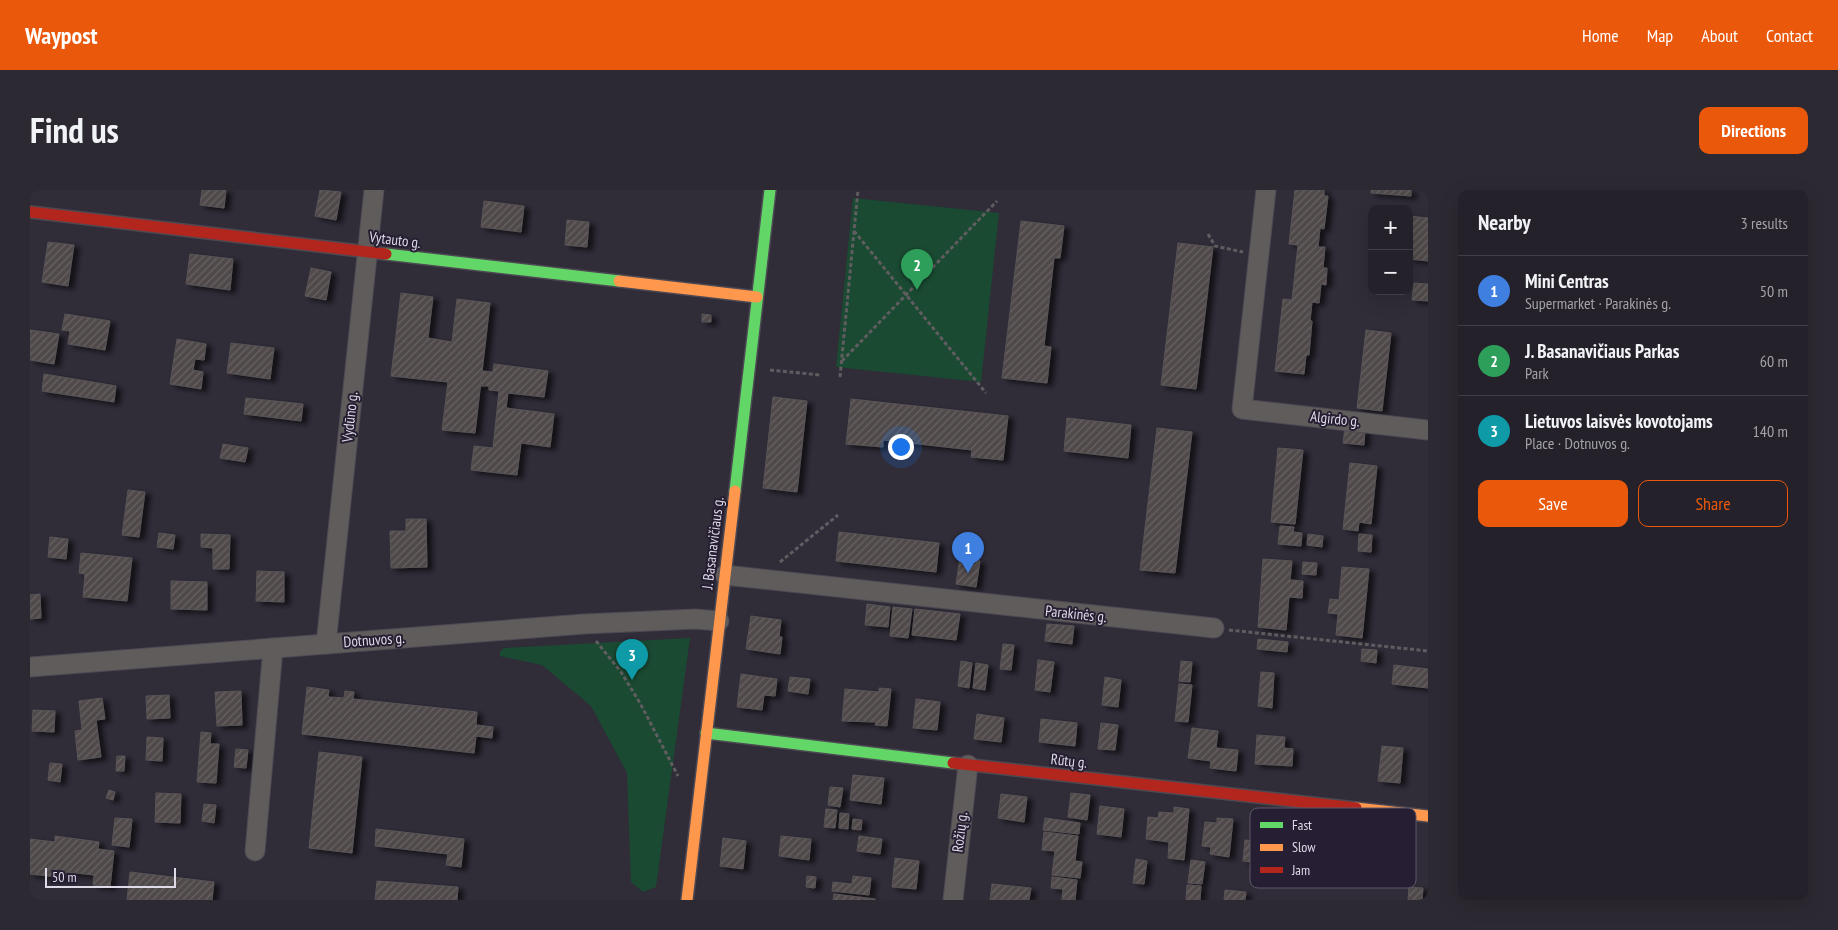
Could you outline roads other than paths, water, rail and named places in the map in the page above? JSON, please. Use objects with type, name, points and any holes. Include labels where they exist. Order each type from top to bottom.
[{"type":"street","name":"Vydūno g.","points":[[326,644],[374,190]]},
{"type":"street","name":"J. Basanavičiaus g.","points":[[687,900],[770,190]]},
{"type":"street","name":"Algirdo g.","points":[[1266,190],[1242,409],[1428,430]]},
{"type":"street","name":"Vytauto g.","points":[[30,212],[757,297]]},
{"type":"street","name":"Parakinės g.","points":[[725,575],[1214,628]]},
{"type":"street","name":"Dotnuvos g.","points":[[30,667],[584,624],[695,619],[719,621]]},
{"type":"street","points":[[255,850],[273,648]]},
{"type":"street","name":"Rūtų g.","points":[[706,733],[968,765],[1356,808]]},
{"type":"street","name":"Rožių g.","points":[[952,900],[968,765]]},
{"type":"place","name":"J. Basanavičiaus Parkas","points":[[917,290]]},
{"type":"place","name":"Mini Centras","points":[[968,573]]},
{"type":"place","name":"Lietuvos laisvės kovotojams","points":[[632,680]]}]
